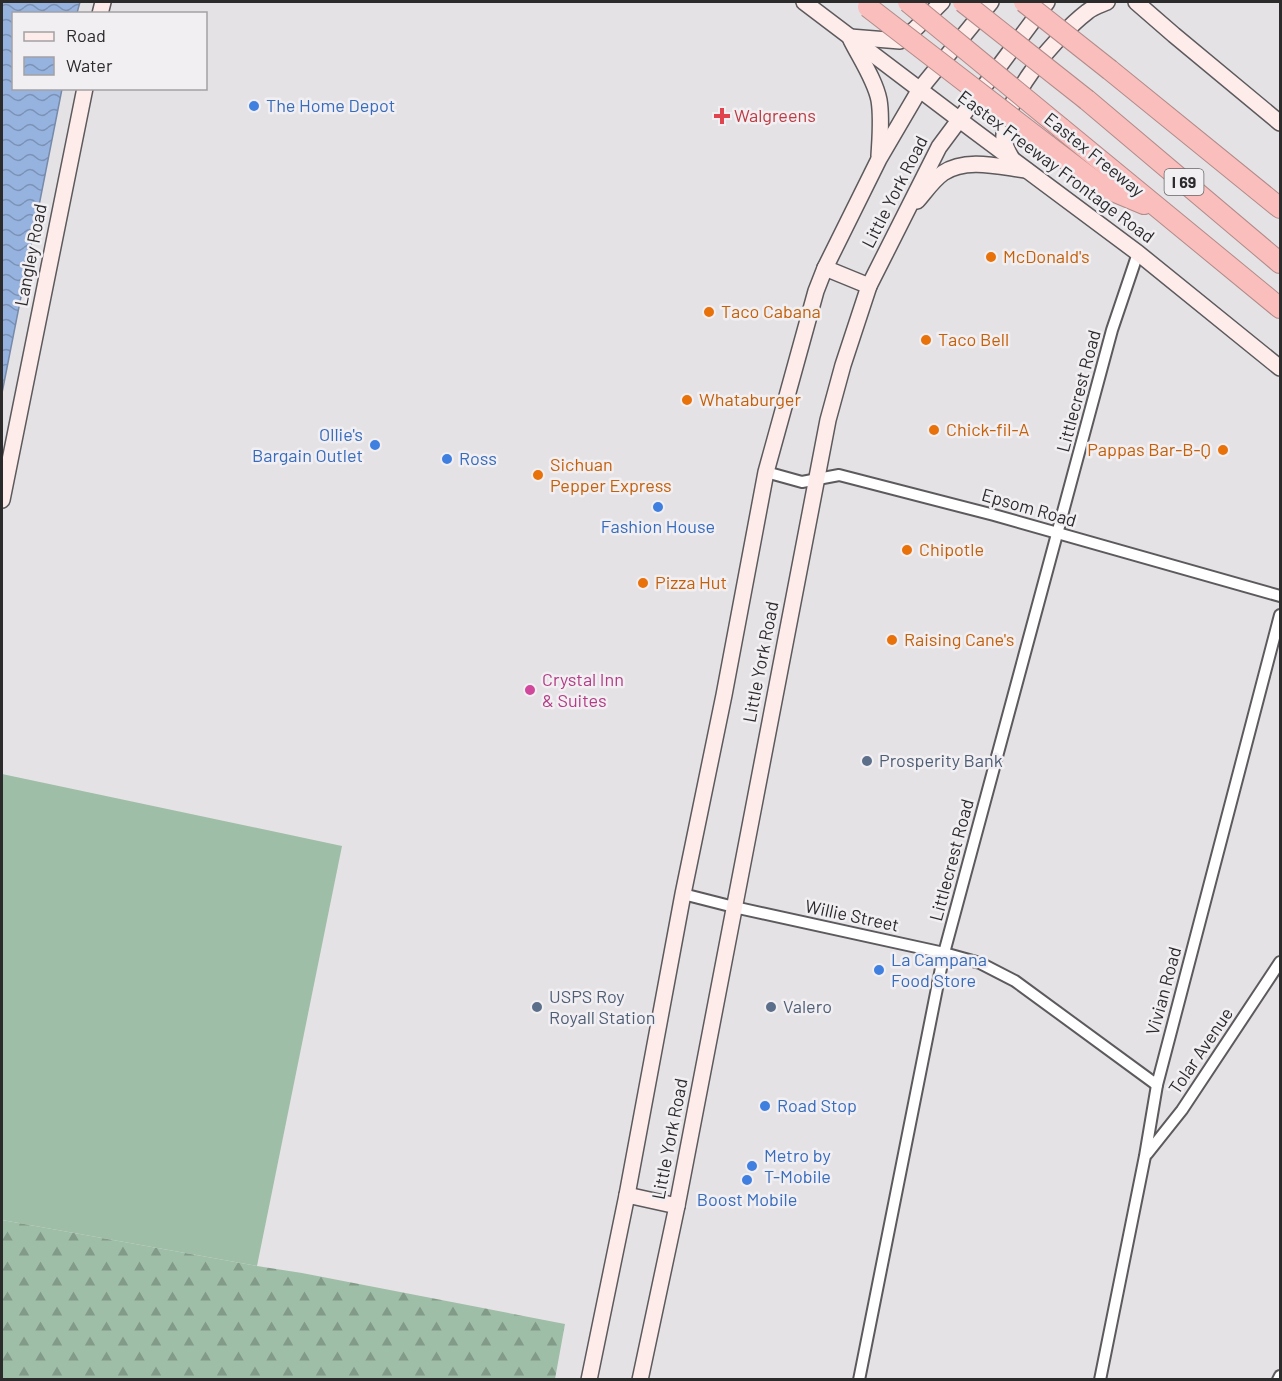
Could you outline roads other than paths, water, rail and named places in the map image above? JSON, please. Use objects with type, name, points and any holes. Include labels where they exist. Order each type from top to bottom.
[{"type":"highway","name":"Eastex Freeway","points":[[908,2],[1281,308]]},
{"type":"highway","name":"I 69","points":[[963,2],[1087,100],[1281,263]]},
{"type":"highway","name":"I 69","points":[[1024,2],[1281,208]]},
{"type":"highway","points":[[865,4],[1101,186],[1163,212]]},
{"type":"main road","name":"Eastex Freeway Frontage Road","points":[[804,2],[1138,253],[1281,368]]},
{"type":"main road","points":[[850,37],[900,41],[942,2]]},
{"type":"main road","name":"Little York Road","points":[[589,1380],[627,1196],[683,894],[724,695],[766,472],[816,291],[879,159],[920,89],[992,2]]},
{"type":"main road","name":"Little York Road","points":[[639,1380],[677,1206],[816,479],[828,420],[843,365],[869,286],[942,141],[1047,2]]},
{"type":"main road","points":[[1011,158],[1004,142],[1005,126],[1014,100],[1057,40],[1088,12],[1107,2]]},
{"type":"main road","points":[[1136,2],[1281,123]]},
{"type":"main road","points":[[850,37],[879,98],[879,159]]},
{"type":"main road","name":"Langley Road","points":[[2,500],[85,90]]},
{"type":"main road","points":[[906,211],[943,174],[957,168],[976,165],[1028,170]]},
{"type":"main road","points":[[825,268],[869,286]]},
{"type":"main road","points":[[627,1196],[677,1206]]},
{"type":"street","name":"Littlecrest Road","points":[[859,1380],[944,953],[1112,330],[1138,253]]},
{"type":"street","name":"Epsom Road","points":[[766,472],[802,482],[839,475],[994,515],[1281,596]]},
{"type":"street","name":"Vivian Road","points":[[1100,1380],[1157,1085],[1281,615]]},
{"type":"street","name":"Willie Street","points":[[683,894],[980,963],[1015,981],[1157,1085]]},
{"type":"street","name":"Tolar Avenue","points":[[1145,1156],[1182,1110],[1281,962]]},
{"type":"water","points":[[2,2],[80,2],[77,12],[12,12],[12,90],[62,90],[2,393]]},
{"type":"place","name":"The Home Depot","points":[[254,106]]},
{"type":"place","name":"Walgreens","points":[[722,116]]},
{"type":"place","name":"McDonald's","points":[[991,257]]},
{"type":"place","name":"Taco Cabana","points":[[709,312]]},
{"type":"place","name":"Taco Bell","points":[[926,340]]},
{"type":"place","name":"Whataburger","points":[[687,400]]},
{"type":"place","name":"Chick-fil-A","points":[[934,430]]},
{"type":"place","name":"Ollie's Bargain Outlet","points":[[375,445]]},
{"type":"place","name":"Pappas Bar-B-Q","points":[[1223,450]]},
{"type":"place","name":"Ross","points":[[447,459]]},
{"type":"place","name":"Sichuan Pepper Express","points":[[538,475]]},
{"type":"place","name":"Fashion House","points":[[658,507]]},
{"type":"place","name":"Chipotle","points":[[907,550]]},
{"type":"place","name":"Pizza Hut","points":[[643,583]]},
{"type":"place","name":"Raising Cane's","points":[[892,640]]},
{"type":"place","name":"Crystal Inn & Suites","points":[[530,690]]},
{"type":"place","name":"Prosperity Bank","points":[[867,761]]},
{"type":"place","name":"La Campana Food Store","points":[[879,970]]},
{"type":"place","name":"USPS Roy Royall Station","points":[[537,1007]]},
{"type":"place","name":"Valero","points":[[771,1007]]},
{"type":"place","name":"Road Stop","points":[[765,1106]]},
{"type":"place","name":"Metro by T-Mobile","points":[[752,1166]]},
{"type":"place","name":"Boost Mobile","points":[[747,1180]]}]
